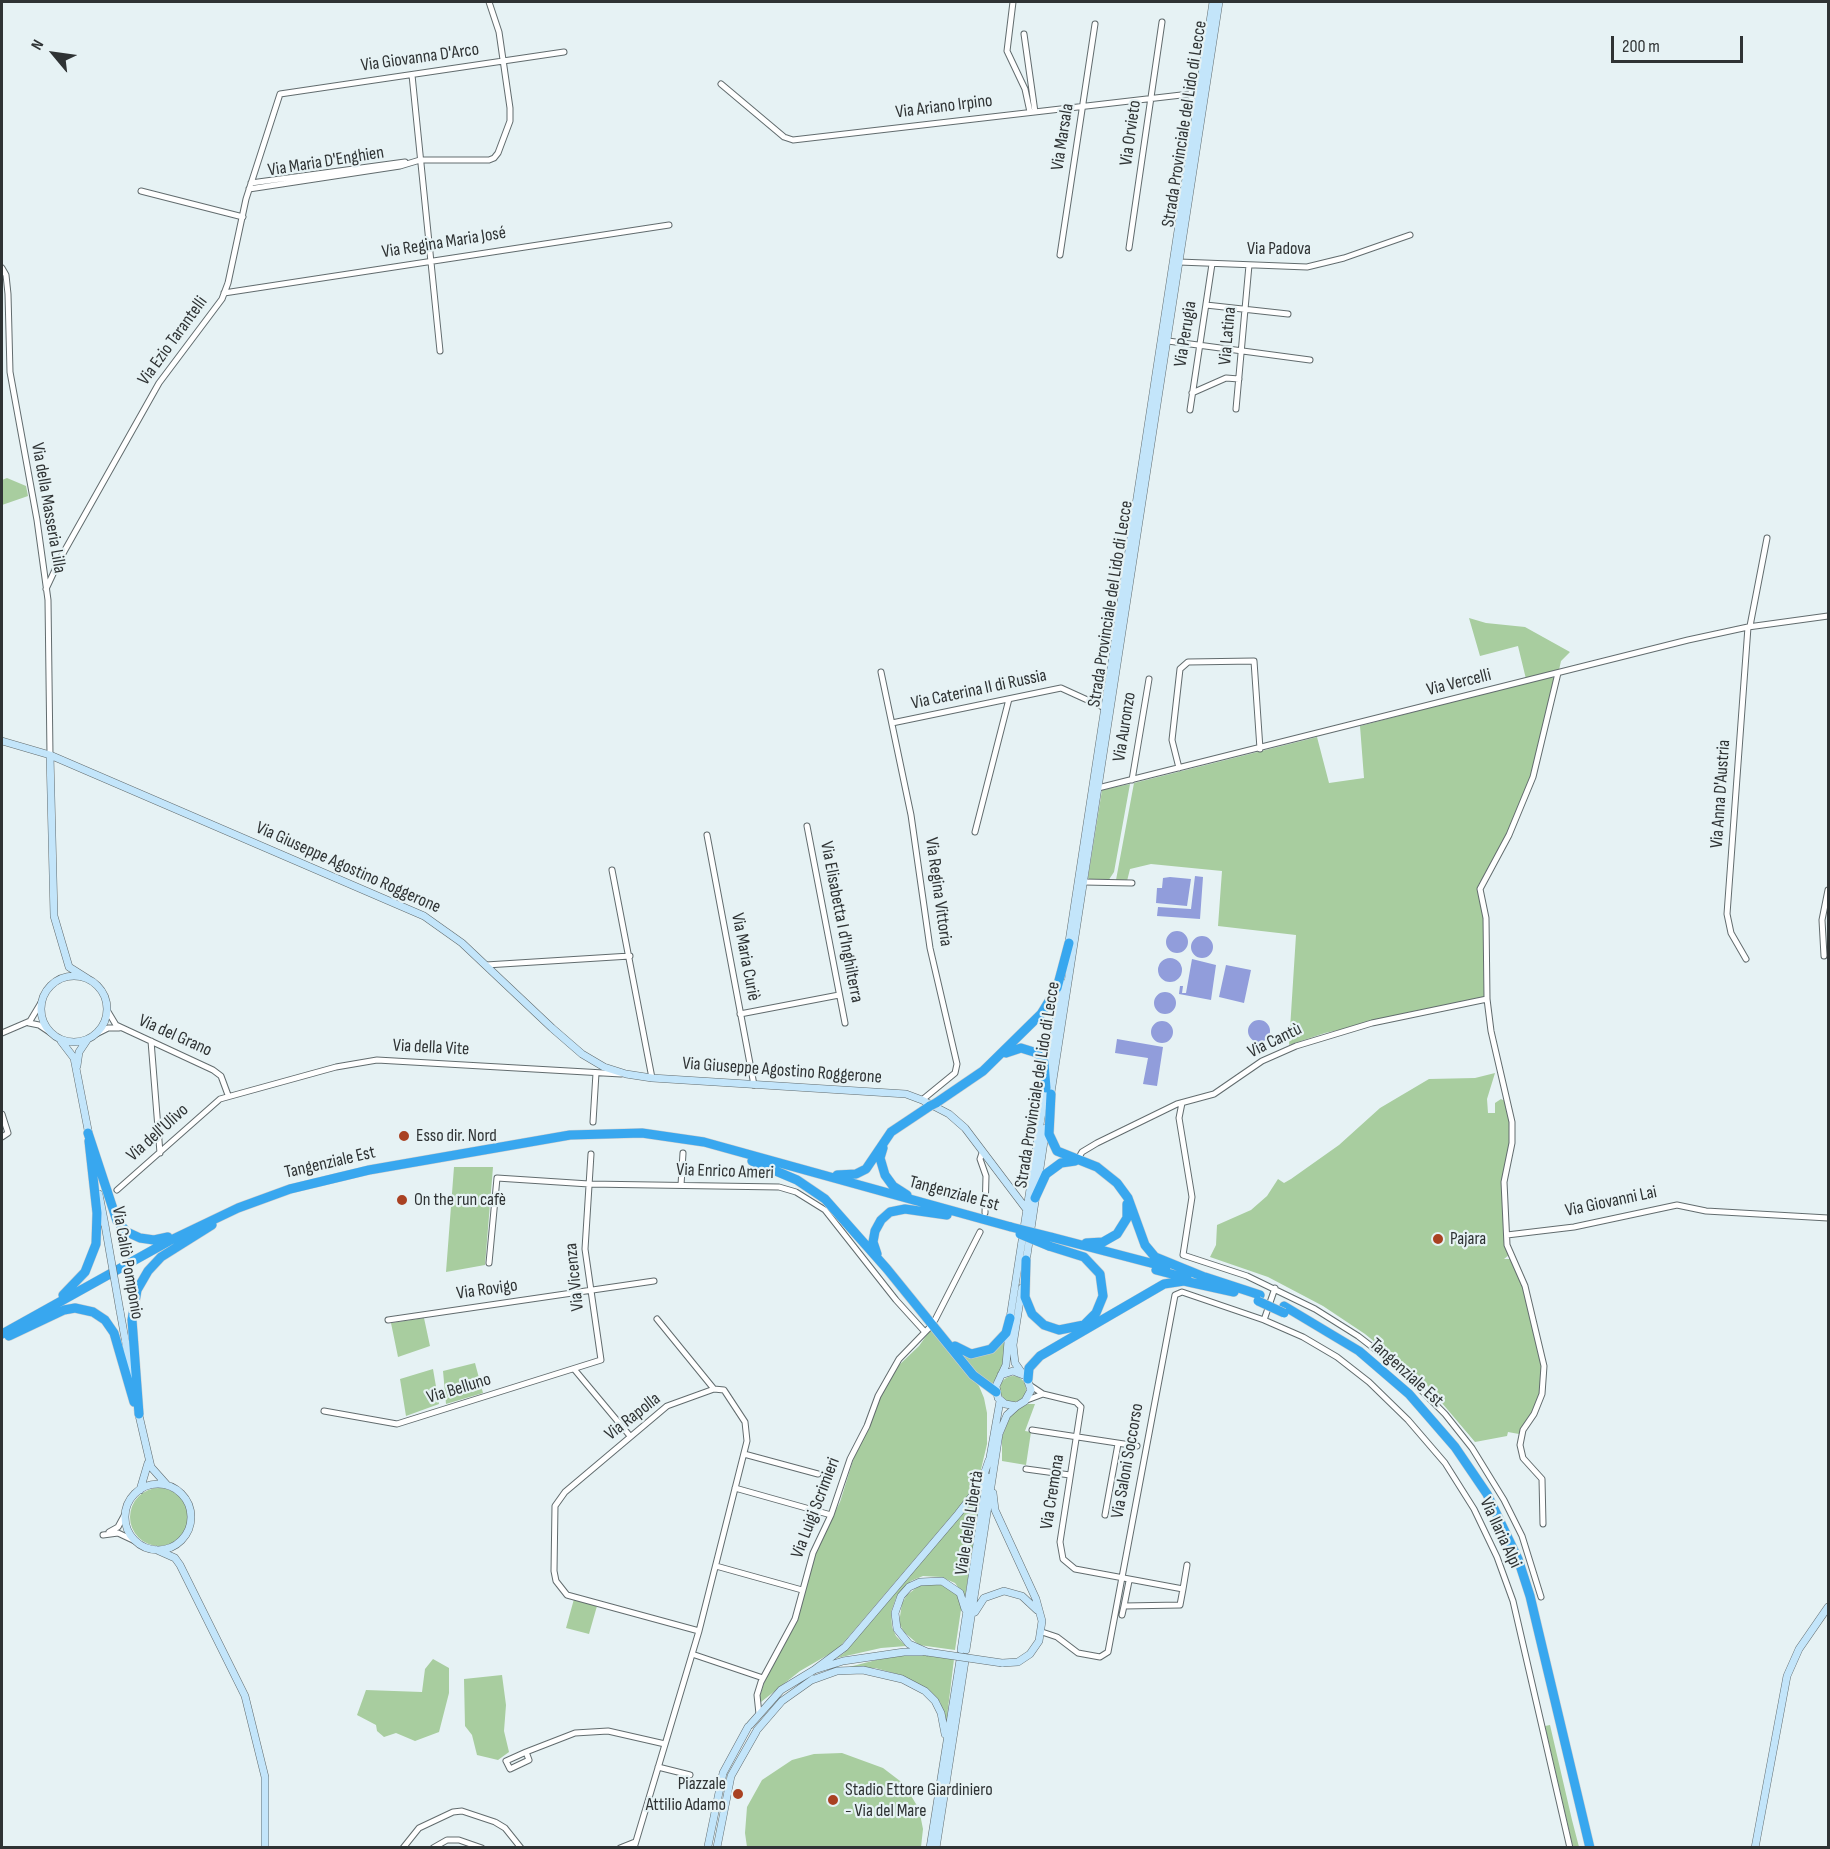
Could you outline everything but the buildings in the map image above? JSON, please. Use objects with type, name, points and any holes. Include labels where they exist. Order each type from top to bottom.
[{"type":"highway","points":[[803,1170],[811,1168],[845,1176],[856,1174],[870,1164],[896,1127],[969,1082],[996,1059],[1048,1004],[1059,982],[1069,943]]},
{"type":"highway","points":[[996,1059],[1015,1048],[1027,1048],[1037,1053],[1044,1062],[1050,1140],[1063,1155],[1104,1172],[1121,1188],[1128,1198],[1145,1245],[1155,1257],[1209,1278]]},
{"type":"highway","name":"Tangenziale Est","points":[[4,1336],[15,1326],[217,1216],[290,1189],[335,1176],[570,1135],[609,1132],[674,1137],[803,1170],[947,1213]]},
{"type":"highway","points":[[89,1137],[113,1214],[127,1232],[140,1238],[162,1239],[217,1216]]},
{"type":"highway","points":[[15,1326],[66,1293],[80,1280],[90,1264],[98,1234],[89,1137]]},
{"type":"highway","points":[[887,1137],[880,1158],[888,1181],[904,1194],[947,1213]]},
{"type":"highway","name":"Tangenziale Est","points":[[4,1336],[212,1225],[249,1209],[326,1185],[574,1140],[612,1138],[674,1143],[752,1161],[1016,1230],[1259,1298]]},
{"type":"highway","points":[[752,1161],[797,1180],[825,1199],[935,1325],[973,1375],[998,1396]]},
{"type":"highway","points":[[1035,1198],[1046,1174],[1054,1167],[1081,1162]]},
{"type":"highway","points":[[1050,1240],[1092,1244],[1112,1238],[1123,1227],[1127,1218],[1127,1203],[1121,1188]]},
{"type":"highway","points":[[887,1269],[877,1254],[873,1242],[875,1231],[885,1215],[905,1209],[947,1213]]},
{"type":"highway","points":[[139,1416],[132,1320],[137,1290],[148,1271],[161,1257],[212,1225]]},
{"type":"highway","points":[[1026,1260],[1025,1297],[1032,1314],[1044,1324],[1059,1330],[1084,1325],[1096,1312],[1103,1296],[1100,1274],[1084,1257],[1050,1240]]},
{"type":"highway","name":"Tangenziale Est","points":[[1050,1240],[1209,1278],[1259,1298],[1284,1309],[1359,1351],[1409,1394],[1455,1447],[1486,1494],[1514,1549],[1530,1596],[1590,1848]]},
{"type":"highway","points":[[1027,1379],[1031,1365],[1041,1356],[1164,1284],[1184,1281],[1234,1292]]},
{"type":"highway","points":[[4,1336],[69,1309],[87,1310],[99,1316],[114,1333],[139,1416]]},
{"type":"highway","name":"Tangenziale Est","points":[[1284,1309],[1354,1356],[1407,1399],[1450,1449],[1484,1500],[1502,1537],[1524,1595],[1583,1848]]},
{"type":"highway","points":[[935,1325],[959,1349],[977,1354],[997,1345],[1006,1333],[1010,1318]]},
{"type":"main road","name":"Strada Provinciale del Lido di Lecce","points":[[1178,256],[1213,2]]},
{"type":"main road","name":"Strada Provinciale del Lido di Lecce","points":[[1030,1211],[1035,1198],[1069,943],[1105,708],[1219,2]]},
{"type":"main road","name":"Strada Provinciale del Lido di Lecce","points":[[1030,1211],[1031,1181],[1084,882],[1168,341],[1175,269]]},
{"type":"main road","name":"Via Giuseppe Agostino Roggerone","points":[[2,741],[50,755],[424,916],[462,943],[582,1054],[604,1067],[652,1078],[906,1094],[922,1100],[957,1119],[1030,1211]]},
{"type":"main road","points":[[50,755],[54,916],[65,958],[65,964],[56,981],[42,1001],[41,1015],[51,1033]]},
{"type":"main road","points":[[65,958],[72,970],[88,979],[101,991],[107,1010]]},
{"type":"main road","points":[[56,981],[71,976],[88,979]]},
{"type":"main road","name":"Via Caliò Pomponio","points":[[78,1074],[80,1052],[105,1020],[107,1010]]},
{"type":"main road","name":"Via Caliò Pomponio","points":[[51,1033],[60,1039],[72,1053],[78,1074],[148,1458],[155,1474],[184,1497],[191,1514],[188,1532],[178,1551],[180,1565]]},
{"type":"main road","points":[[60,1039],[75,1042],[91,1037]]},
{"type":"main road","points":[[1012,1191],[1023,1190],[1031,1181]]},
{"type":"main road","points":[[1026,1401],[1030,1394],[1027,1379],[1015,1363],[1013,1345],[1026,1260],[1030,1211]]},
{"type":"main road","name":"Viale della Libertà","points":[[964,1650],[998,1396],[997,1382],[1006,1365],[1010,1318],[1030,1211]]},
{"type":"main road","points":[[1001,1375],[1014,1371],[1027,1379]]},
{"type":"main road","points":[[998,1396],[1008,1406],[1017,1406]]},
{"type":"main road","name":"Viale della Libertà","points":[[964,1650],[997,1446],[1004,1421],[1017,1406],[1026,1401]]},
{"type":"main road","points":[[814,1670],[833,1663],[904,1652],[927,1652],[1002,1664],[1025,1658],[1035,1648],[1042,1632],[1042,1621],[1036,1599],[995,1510],[993,1494],[997,1446]]},
{"type":"main road","name":"Via Caliò Pomponio","points":[[125,1514],[130,1500],[140,1490],[146,1476],[148,1458]]},
{"type":"main road","points":[[707,1847],[723,1773],[749,1726],[790,1683],[814,1670],[845,1647],[980,1486],[989,1460]]},
{"type":"main road","points":[[140,1490],[149,1486],[169,1486]]},
{"type":"main road","points":[[125,1514],[127,1528],[135,1541],[175,1558],[180,1565],[245,1696],[265,1777],[264,1848]]},
{"type":"main road","points":[[156,1550],[166,1549],[183,1539]]},
{"type":"main road","points":[[927,1652],[904,1639],[897,1629],[895,1612],[901,1596],[909,1587],[931,1580],[948,1584],[963,1598],[965,1606],[964,1650]]},
{"type":"main road","points":[[964,1650],[977,1606],[990,1595],[1010,1592],[1022,1596],[1035,1607],[1042,1621]]},
{"type":"main road","points":[[1755,1848],[1780,1702],[1787,1676],[1799,1649],[1828,1607]]},
{"type":"main road","points":[[707,1847],[713,1844],[717,1847],[731,1776],[756,1731],[795,1690],[812,1680],[866,1658]]},
{"type":"main road","points":[[930,1848],[962,1660],[936,1848]]},
{"type":"main road","points":[[812,1680],[837,1671],[871,1670],[915,1684],[929,1694],[939,1708],[946,1749]]},
{"type":"main road","points":[[790,1683],[795,1690]]},
{"type":"main road","points":[[749,1726],[755,1724],[756,1731]]},
{"type":"street","points":[[489,2],[499,32],[503,61]]},
{"type":"street","points":[[1013,2],[1007,51],[1022,81],[1033,112]]},
{"type":"street","name":"Via Orvieto","points":[[1129,248],[1162,22]]},
{"type":"street","name":"Via Marsala","points":[[1060,255],[1095,24]]},
{"type":"street","points":[[1024,34],[1033,112]]},
{"type":"street","name":"Via Giovanna D'Arco","points":[[280,94],[564,52]]},
{"type":"street","name":"Via Maria D'Enghien","points":[[250,186],[420,160],[489,160],[498,153],[510,121],[503,61]]},
{"type":"street","points":[[1197,110],[1190,94],[1202,74]]},
{"type":"street","points":[[412,75],[440,351]]},
{"type":"street","name":"Via Ariano Irpino","points":[[721,84],[784,136],[793,140],[1190,94]]},
{"type":"street","name":"Via Ezio Tarantelli","points":[[46,589],[61,557],[159,383],[215,311],[225,293],[250,186],[280,94]]},
{"type":"street","points":[[141,191],[243,217]]},
{"type":"street","name":"Via Regina Maria José","points":[[225,293],[669,225]]},
{"type":"street","name":"Via Padova","points":[[1178,256],[1212,264],[1307,267],[1344,258],[1410,235]]},
{"type":"street","name":"Via Perugia","points":[[1190,410],[1212,264]]},
{"type":"street","name":"Via Latina","points":[[1236,409],[1249,265]]},
{"type":"street","name":"Via della Masseria Lilla","points":[[2,268],[6,275],[8,294],[10,372],[46,589],[50,652],[50,755]]},
{"type":"street","points":[[1206,305],[1288,314]]},
{"type":"street","points":[[1168,341],[1310,360]]},
{"type":"street","points":[[1192,393],[1226,378],[1239,379]]},
{"type":"street","name":"Via Anna D'Austria","points":[[1746,959],[1731,933],[1727,914],[1749,626],[1767,538]]},
{"type":"street","name":"Via Vercelli","points":[[1098,788],[1749,626],[1828,616]]},
{"type":"street","points":[[1179,768],[1172,740],[1180,669],[1188,662],[1254,661],[1260,749]]},
{"type":"street","name":"Via Regina Vittoria","points":[[881,672],[911,815],[930,948],[957,1064],[955,1073],[922,1100]]},
{"type":"street","points":[[1543,1524],[1542,1479],[1523,1458],[1520,1445],[1523,1431],[1538,1406],[1544,1366],[1525,1286],[1510,1254],[1507,1235],[1504,1182],[1512,1143],[1512,1122],[1507,1092],[1497,1063],[1487,999],[1486,918],[1480,889],[1509,835],[1533,777],[1558,673]]},
{"type":"street","name":"Via Auronzo","points":[[1132,780],[1149,679]]},
{"type":"street","name":"Via Caterina II di Russia","points":[[892,723],[1061,688],[1105,708]]},
{"type":"street","points":[[975,832],[1009,699]]},
{"type":"street","name":"Via Elisabetta I d'Inghilterra","points":[[807,826],[845,1023]]},
{"type":"street","name":"Via Maria Curiè","points":[[707,835],[754,1085]]},
{"type":"street","points":[[612,870],[652,1078]]},
{"type":"street","points":[[1084,882],[1132,883]]},
{"type":"street","points":[[1824,956],[1822,920],[1828,890]]},
{"type":"street","points":[[486,965],[630,956]]},
{"type":"street","points":[[740,1014],[839,995]]},
{"type":"street","name":"Via Cantù","points":[[1081,1162],[1082,1152],[1089,1148],[1182,1103],[1214,1094],[1262,1061],[1323,1036],[1487,999]]},
{"type":"street","points":[[2,1033],[27,1023],[34,1016],[42,1001]]},
{"type":"street","points":[[107,1010],[113,1023],[124,1029]]},
{"type":"street","points":[[27,1023],[36,1024],[51,1033]]},
{"type":"street","points":[[91,1037],[108,1028],[124,1029]]},
{"type":"street","name":"Via del Grano","points":[[124,1029],[213,1070],[221,1076],[228,1095]]},
{"type":"street","points":[[151,1041],[160,1153]]},
{"type":"street","name":"Via della Vite","points":[[228,1095],[301,1075],[377,1060],[627,1074]]},
{"type":"street","points":[[593,1122],[596,1073]]},
{"type":"street","name":"Via dell'Ulivo","points":[[117,1190],[220,1099],[228,1095]]},
{"type":"street","points":[[1182,1103],[1179,1118],[1192,1197],[1182,1248],[1183,1255],[1189,1259],[1247,1276],[1275,1288],[1315,1309],[1358,1336],[1397,1366],[1445,1414],[1472,1448],[1504,1500],[1531,1560],[1541,1597]]},
{"type":"street","points":[[1164,1111],[1173,1112],[1179,1118]]},
{"type":"street","points":[[2,1114],[8,1132],[2,1137]]},
{"type":"street","points":[[681,1185],[683,1153]]},
{"type":"street","points":[[982,1153],[980,1159],[986,1176],[985,1213]]},
{"type":"street","name":"Via Vicenza","points":[[591,1154],[585,1249],[600,1360]]},
{"type":"street","name":"Via Enrico Ameri","points":[[489,1263],[497,1178],[589,1184],[779,1187],[810,1198],[825,1210],[896,1300],[925,1332]]},
{"type":"street","name":"Via Giovanni Lai","points":[[1507,1235],[1574,1227],[1677,1205],[1706,1211],[1828,1218]]},
{"type":"street","name":"Via Luigi Scrimieri","points":[[759,1714],[758,1695],[763,1678],[786,1638],[813,1553],[831,1515],[850,1460],[867,1426],[878,1396],[892,1368],[925,1332],[935,1325],[980,1232]]},
{"type":"street","name":"Via Rovigo","points":[[388,1320],[654,1281]]},
{"type":"street","points":[[1264,1320],[1275,1288]]},
{"type":"street","name":"Via Saloni Soccorso","points":[[1042,1632],[1062,1640],[1074,1652],[1103,1657],[1108,1652],[1173,1297],[1182,1292],[1264,1320]]},
{"type":"street","points":[[620,1848],[634,1845],[658,1767],[699,1631],[748,1431],[729,1394],[724,1390],[714,1389],[657,1319]]},
{"type":"street","name":"Via Ilaria Alpi","points":[[1264,1320],[1303,1337],[1337,1357],[1369,1382],[1408,1420],[1445,1463],[1474,1509],[1497,1557],[1513,1601],[1570,1848]]},
{"type":"street","name":"Via Belluno","points":[[324,1411],[397,1424],[600,1360]]},
{"type":"street","points":[[574,1369],[630,1436]]},
{"type":"street","name":"Via Cremona","points":[[1027,1379],[1043,1394],[1079,1404],[1060,1542],[1064,1559],[1075,1569],[1121,1580],[1184,1589]]},
{"type":"street","name":"Via Rapolla","points":[[699,1631],[567,1595],[556,1581],[554,1518],[558,1500],[667,1406],[714,1389]]},
{"type":"street","points":[[1026,1401],[1033,1396],[1043,1394]]},
{"type":"street","points":[[1032,1430],[1137,1446]]},
{"type":"street","points":[[1105,1515],[1118,1444]]},
{"type":"street","points":[[744,1454],[818,1474]]},
{"type":"street","points":[[1026,1469],[1070,1475]]},
{"type":"street","points":[[735,1488],[831,1515]]},
{"type":"street","points":[[125,1514],[118,1527],[103,1535],[118,1533],[135,1541]]},
{"type":"street","points":[[1124,1606],[1180,1605],[1187,1565]]},
{"type":"street","points":[[716,1566],[802,1590]]},
{"type":"street","points":[[1122,1615],[1129,1581]]},
{"type":"street","points":[[692,1654],[763,1678]]},
{"type":"street","points":[[526,1752],[575,1733],[593,1731],[608,1731],[665,1744]]},
{"type":"street","points":[[658,1767],[690,1775]]},
{"type":"street","points":[[403,1848],[419,1828],[453,1812],[475,1813],[495,1822],[505,1828],[520,1848]]},
{"type":"street","points":[[433,1848],[447,1840],[459,1840],[482,1848]]},
{"type":"green space","points":[[7,478],[26,486],[28,496],[2,505],[2,480]]},
{"type":"green space","points":[[1469,618],[1486,623],[1525,627],[1570,652],[1561,661],[1559,670],[1526,679],[1518,646],[1480,656]]},
{"type":"green space","points":[[1551,676],[1555,680],[1531,776],[1501,847],[1478,886],[1483,916],[1484,998],[1325,1033],[1289,1045],[1296,935],[1218,926],[1222,871],[1151,864],[1130,869],[1127,881],[1116,880],[1134,783],[1317,737],[1329,783],[1364,778],[1360,726]]},
{"type":"green space","points":[[1130,784],[1114,872],[1108,881],[1091,880],[1088,878],[1102,790]]},
{"type":"green space","points":[[1495,1073],[1487,1099],[1488,1113],[1495,1113],[1495,1103],[1501,1099],[1505,1101],[1510,1116],[1511,1136],[1506,1161],[1506,1245],[1509,1255],[1504,1259],[1511,1259],[1522,1281],[1543,1368],[1539,1399],[1532,1415],[1519,1434],[1508,1432],[1507,1436],[1475,1442],[1425,1383],[1365,1334],[1323,1306],[1268,1277],[1210,1257],[1216,1245],[1217,1225],[1251,1210],[1267,1196],[1278,1179],[1284,1183],[1291,1179],[1339,1145],[1380,1108],[1429,1079],[1475,1078]]},
{"type":"green space","points":[[454,1167],[493,1167],[485,1265],[446,1272]]},
{"type":"green space","points":[[424,1318],[430,1346],[398,1357],[391,1323]]},
{"type":"green space","points":[[931,1329],[979,1386],[984,1398],[987,1413],[987,1444],[977,1486],[838,1649],[800,1671],[761,1702],[759,1699],[765,1680],[795,1624],[817,1548],[840,1502],[855,1454],[880,1398],[897,1367],[919,1346]]},
{"type":"green space","points":[[1005,1338],[1003,1369],[992,1384],[981,1377],[959,1353],[972,1356]]},
{"type":"green space","points":[[475,1363],[483,1393],[446,1404],[443,1371]]},
{"type":"green space","points":[[433,1369],[439,1404],[406,1416],[400,1379]]},
{"type":"green space","points":[[1013,1376],[1022,1380],[1026,1389],[1022,1398],[1013,1402],[1004,1398],[1000,1389],[1004,1380]]},
{"type":"green space","points":[[1028,1404],[1035,1404],[1025,1431],[1031,1432],[1026,1465],[1002,1461],[1002,1437],[1012,1412]]},
{"type":"green space","points":[[983,1484],[965,1597],[955,1583],[941,1577],[923,1576],[911,1581],[896,1598],[891,1612],[892,1627],[896,1636],[906,1646],[881,1648],[837,1658],[844,1653],[912,1572]]},
{"type":"green space","points":[[159,1488],[170,1490],[183,1501],[188,1517],[186,1528],[175,1541],[159,1546],[148,1544],[135,1533],[130,1517],[132,1506],[143,1493]]},
{"type":"green space","points":[[939,1584],[955,1591],[962,1603],[955,1650],[919,1645],[904,1632],[899,1623],[902,1603],[907,1595],[920,1585]]},
{"type":"green space","points":[[574,1599],[597,1606],[589,1634],[566,1628]]},
{"type":"green space","points":[[914,1654],[954,1659],[946,1725],[940,1702],[926,1688],[901,1675],[875,1668],[845,1668],[884,1658]]},
{"type":"green space","points":[[433,1659],[449,1668],[449,1693],[439,1732],[415,1741],[396,1733],[384,1737],[377,1731],[376,1725],[357,1715],[366,1690],[422,1692],[425,1669]]},
{"type":"green space","points":[[502,1675],[506,1705],[504,1731],[509,1752],[498,1760],[477,1755],[472,1735],[465,1726],[464,1679]]},
{"type":"green space","points":[[1550,1725],[1579,1847],[1573,1847],[1545,1726]]},
{"type":"green space","name":"Stadio Ettore Giardiniero - Via del Mare","points":[[842,1753],[883,1768],[904,1784],[919,1809],[923,1829],[921,1847],[747,1847],[745,1833],[747,1807],[762,1780],[792,1760],[814,1754]]},
{"type":"water","points":[[1195,876],[1203,877],[1200,919],[1157,916],[1158,907],[1191,909]]},
{"type":"water","points":[[1163,878],[1191,879],[1187,906],[1156,903],[1157,888],[1162,888]]},
{"type":"water","points":[[1177,931],[1185,934],[1188,942],[1185,950],[1177,953],[1169,950],[1166,942],[1169,934]]},
{"type":"water","points":[[1202,936],[1210,939],[1213,947],[1210,955],[1202,958],[1194,955],[1191,947],[1194,939]]},
{"type":"water","points":[[1170,958],[1178,962],[1182,970],[1178,978],[1170,982],[1162,978],[1158,970],[1162,962]]},
{"type":"water","points":[[1192,959],[1216,965],[1211,1000],[1179,994],[1180,986],[1183,986],[1182,993],[1186,993]]},
{"type":"water","points":[[1226,965],[1251,970],[1244,1003],[1219,997]]},
{"type":"water","points":[[1165,992],[1173,995],[1176,1003],[1173,1011],[1165,1014],[1157,1011],[1154,1003],[1157,995]]},
{"type":"water","points":[[1259,1020],[1267,1023],[1270,1031],[1267,1039],[1259,1042],[1251,1039],[1248,1031],[1251,1023]]},
{"type":"water","points":[[1162,1021],[1170,1024],[1173,1032],[1170,1040],[1162,1043],[1154,1040],[1151,1032],[1154,1024]]},
{"type":"water","points":[[1117,1039],[1163,1047],[1157,1086],[1143,1084],[1148,1058],[1115,1053]]},
{"type":"place","name":"Esso dir. Nord","points":[[404,1136]]},
{"type":"place","name":"On the run cafè","points":[[402,1200]]},
{"type":"place","name":"Pajara","points":[[1438,1239]]},
{"type":"place","name":"Piazzale Attilio Adamo","points":[[738,1794]]},
{"type":"place","name":"Stadio Ettore Giardiniero - Via del Mare","points":[[833,1800]]}]
